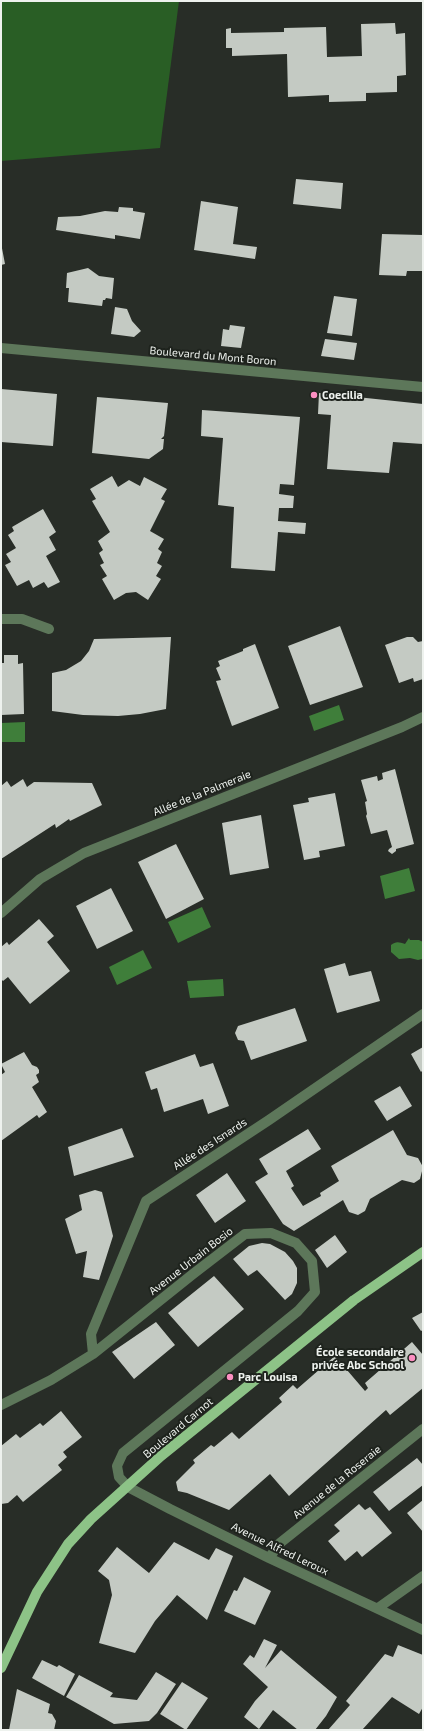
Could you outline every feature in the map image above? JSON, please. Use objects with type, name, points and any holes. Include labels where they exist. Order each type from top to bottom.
[{"type":"main road","name":"Boulevard Carnot","points":[[1,1668],[37,1592],[68,1544],[91,1519],[161,1456],[354,1300],[423,1252]]},
{"type":"street","name":"Boulevard du Mont Boron","points":[[1,348],[423,387]]},
{"type":"street","points":[[1,619],[22,619],[50,629]]},
{"type":"street","name":"Allée de la Palmeraie","points":[[1,912],[40,879],[84,853],[402,727],[423,717]]},
{"type":"street","name":"Allée des Isnards","points":[[93,1354],[91,1334],[146,1200],[269,1120],[423,1014]]},
{"type":"street","name":"Avenue Urbain Bosio","points":[[1,1405],[52,1380],[93,1354],[245,1234],[271,1233],[296,1243],[312,1261],[315,1292],[298,1311],[123,1453],[117,1466],[119,1477],[128,1487]]},
{"type":"street","name":"Avenue de la Roseraie","points":[[269,1558],[280,1543],[423,1429]]},
{"type":"street","name":"Avenue Alfred Leroux","points":[[128,1487],[269,1558],[423,1630]]},
{"type":"street","points":[[378,1608],[423,1576]]},
{"type":"shaded area","points":[[1,1],[179,1],[160,148],[1,161]]},
{"type":"shaded area","points":[[339,705],[344,720],[314,731],[309,716]]},
{"type":"shaded area","points":[[25,722],[25,742],[1,742],[1,723]]},
{"type":"shaded area","points":[[409,868],[415,891],[385,899],[380,876]]},
{"type":"shaded area","points":[[202,907],[211,927],[178,943],[168,922]]},
{"type":"shaded area","points":[[409,938],[410,940],[419,940],[423,942],[422,959],[399,959],[391,952],[391,945],[398,942],[405,944]]},
{"type":"shaded area","points":[[143,950],[152,968],[117,985],[109,967]]},
{"type":"shaded area","points":[[223,979],[224,996],[190,998],[187,981]]},
{"type":"building","points":[[395,23],[396,34],[405,33],[406,75],[397,76],[397,92],[366,93],[366,101],[329,102],[329,95],[288,97],[287,54],[232,56],[232,48],[226,48],[226,29],[231,28],[231,33],[284,32],[284,28],[326,27],[327,57],[362,56],[361,24]]},
{"type":"building","points":[[296,179],[343,183],[341,209],[293,204]]},
{"type":"building","points":[[201,201],[238,207],[233,244],[257,247],[255,259],[194,250]]},
{"type":"building","points":[[119,207],[133,208],[133,211],[145,213],[140,239],[115,235],[115,239],[56,230],[58,217],[80,216],[105,211],[118,212]]},
{"type":"building","points":[[382,234],[423,235],[423,271],[407,271],[406,276],[379,275]]},
{"type":"building","points":[[1,243],[5,264],[1,265]]},
{"type":"building","points":[[88,268],[99,276],[114,278],[112,299],[106,298],[103,300],[102,306],[68,302],[69,288],[66,288],[67,273]]},
{"type":"building","points":[[334,296],[357,299],[352,336],[327,333]]},
{"type":"building","points":[[115,307],[127,309],[132,321],[141,331],[134,337],[111,334]]},
{"type":"building","points":[[230,325],[245,327],[241,348],[221,346],[223,329],[229,330]]},
{"type":"building","points":[[325,339],[357,343],[354,360],[321,356]]},
{"type":"building","points":[[1,389],[57,394],[53,446],[1,442]]},
{"type":"building","points":[[319,393],[423,404],[423,444],[393,442],[389,473],[327,469],[331,415],[318,414]]},
{"type":"building","points":[[97,397],[168,403],[164,436],[161,439],[164,439],[163,449],[149,459],[92,453]]},
{"type":"building","points":[[202,410],[300,417],[294,485],[280,484],[279,494],[294,496],[293,508],[279,508],[278,521],[306,523],[305,534],[278,532],[275,571],[231,568],[234,507],[218,505],[223,438],[201,436]]},
{"type":"building","points":[[112,476],[118,487],[129,480],[140,486],[144,477],[167,489],[161,499],[165,501],[150,531],[164,539],[158,549],[162,552],[157,563],[162,566],[156,576],[161,579],[148,600],[136,592],[126,593],[114,600],[102,579],[107,576],[100,565],[104,563],[99,553],[103,550],[98,541],[110,532],[92,501],[96,499],[90,489]]},
{"type":"building","points":[[43,509],[56,532],[49,537],[56,550],[46,556],[60,582],[48,588],[44,582],[33,588],[29,580],[17,586],[5,565],[11,562],[6,554],[16,548],[8,535],[14,531],[12,527]]},
{"type":"building","points":[[340,626],[363,687],[310,705],[288,646]]},
{"type":"building","points":[[171,637],[166,709],[118,716],[83,715],[52,711],[52,673],[66,670],[81,661],[89,651],[94,639]]},
{"type":"building","points":[[407,637],[413,637],[418,642],[423,641],[423,679],[414,682],[413,678],[399,683],[385,645]]},
{"type":"building","points":[[255,644],[279,708],[232,726],[216,681],[221,680],[216,668],[220,666],[218,661],[243,651],[243,649]]},
{"type":"building","points":[[4,655],[18,655],[18,664],[23,663],[24,714],[1,715],[1,663],[4,663]]},
{"type":"building","points":[[395,769],[414,844],[396,849],[396,851],[392,854],[388,851],[392,847],[387,830],[371,834],[366,816],[365,802],[367,801],[361,780],[377,776],[378,781],[383,779],[382,773]]},
{"type":"building","points":[[23,779],[27,787],[34,782],[92,783],[102,805],[70,821],[69,819],[56,828],[55,824],[1,859],[1,786],[7,781],[11,787]]},
{"type":"building","points":[[335,793],[345,846],[319,851],[320,857],[304,860],[293,805],[309,802],[308,798]]},
{"type":"building","points":[[261,815],[269,868],[230,875],[222,823]]},
{"type":"building","points":[[176,844],[204,899],[166,919],[138,862]]},
{"type":"building","points":[[111,888],[133,931],[97,949],[76,906]]},
{"type":"building","points":[[39,919],[54,936],[47,942],[70,971],[30,1004],[8,977],[3,981],[1,979],[1,947],[7,942],[9,945]]},
{"type":"building","points":[[345,963],[349,976],[371,971],[380,1001],[337,1013],[324,969]]},
{"type":"building","points":[[295,1008],[307,1041],[251,1060],[244,1041],[238,1040],[235,1033],[238,1026]]},
{"type":"building","points":[[423,1047],[423,1070],[421,1072],[411,1054]]},
{"type":"building","points":[[24,1052],[32,1065],[37,1067],[39,1070],[39,1073],[36,1075],[39,1082],[32,1087],[47,1112],[39,1118],[37,1115],[1,1141],[1,1075],[5,1072],[1,1064]]},
{"type":"building","points":[[195,1054],[200,1067],[213,1063],[229,1106],[208,1114],[203,1099],[164,1112],[157,1088],[151,1090],[145,1072]]},
{"type":"building","points":[[400,1086],[412,1106],[387,1121],[374,1101]]},
{"type":"building","points":[[122,1128],[134,1157],[74,1176],[68,1147]]},
{"type":"building","points":[[308,1129],[321,1149],[286,1171],[294,1186],[291,1188],[303,1206],[321,1196],[320,1193],[339,1181],[331,1166],[393,1130],[407,1155],[418,1158],[423,1167],[420,1179],[414,1183],[402,1180],[370,1199],[365,1211],[358,1215],[349,1212],[343,1200],[294,1231],[283,1224],[255,1182],[268,1174],[259,1159]]},
{"type":"building","points":[[227,1173],[246,1201],[215,1223],[196,1195]]},
{"type":"building","points":[[95,1190],[102,1192],[113,1236],[99,1280],[83,1277],[87,1251],[76,1254],[65,1219],[82,1210],[79,1195]]},
{"type":"building","points":[[335,1235],[347,1252],[327,1268],[315,1250]]},
{"type":"building","points":[[262,1243],[270,1244],[285,1252],[297,1268],[297,1283],[292,1294],[285,1300],[257,1270],[248,1276],[233,1259],[249,1246]]},
{"type":"building","points":[[214,1276],[244,1309],[198,1347],[168,1313]]},
{"type":"building","points":[[423,1312],[423,1330],[421,1331],[412,1318]]},
{"type":"building","points":[[156,1322],[175,1345],[134,1379],[112,1352]]},
{"type":"building","points":[[412,1342],[423,1355],[423,1388],[390,1415],[386,1410],[289,1496],[270,1474],[229,1510],[187,1493],[178,1491],[176,1482],[195,1463],[193,1460],[211,1445],[214,1447],[232,1432],[239,1439],[282,1402],[279,1398],[293,1385],[297,1389],[335,1356],[365,1391],[368,1388],[365,1383]]},
{"type":"building","points":[[61,1411],[82,1437],[63,1452],[67,1457],[58,1465],[62,1470],[23,1502],[17,1495],[8,1503],[1,1504],[1,1446],[16,1434],[20,1438],[40,1423],[43,1426]]},
{"type":"building","points":[[417,1458],[423,1465],[423,1485],[389,1511],[373,1492]]},
{"type":"building","points":[[423,1500],[423,1532],[407,1513]]},
{"type":"building","points":[[359,1504],[365,1510],[370,1507],[392,1533],[362,1557],[357,1551],[345,1561],[328,1541],[340,1531],[334,1525]]},
{"type":"building","points":[[174,1542],[209,1560],[216,1548],[233,1556],[207,1620],[177,1595],[155,1621],[135,1653],[99,1643],[112,1595],[109,1580],[98,1571],[117,1547],[149,1573]]},
{"type":"building","points":[[244,1577],[271,1591],[255,1625],[224,1611],[234,1590],[237,1591]]},
{"type":"building","points":[[264,1639],[277,1645],[265,1668],[281,1650],[337,1697],[326,1716],[315,1730],[298,1730],[273,1710],[259,1729],[244,1717],[255,1701],[268,1687],[243,1664],[250,1655],[254,1658]]},
{"type":"building","points":[[398,1645],[423,1655],[423,1707],[419,1714],[392,1697],[362,1730],[328,1730],[350,1705],[346,1701],[385,1654],[393,1657]]},
{"type":"building","points":[[42,1660],[57,1667],[59,1665],[75,1674],[64,1696],[32,1678]]},
{"type":"building","points":[[156,1672],[176,1684],[157,1713],[149,1721],[114,1724],[66,1697],[79,1675],[113,1693],[110,1697],[137,1700]]},
{"type":"building","points":[[182,1682],[208,1698],[186,1730],[160,1714]]},
{"type":"building","points":[[17,1689],[50,1704],[48,1713],[52,1714],[56,1721],[54,1730],[9,1730]]},
{"type":"place","name":"Coecilia","points":[[314,395]]},
{"type":"place","name":"École secondaire privée Abc School","points":[[412,1358]]},
{"type":"place","name":"Parc Louisa","points":[[230,1377]]}]
